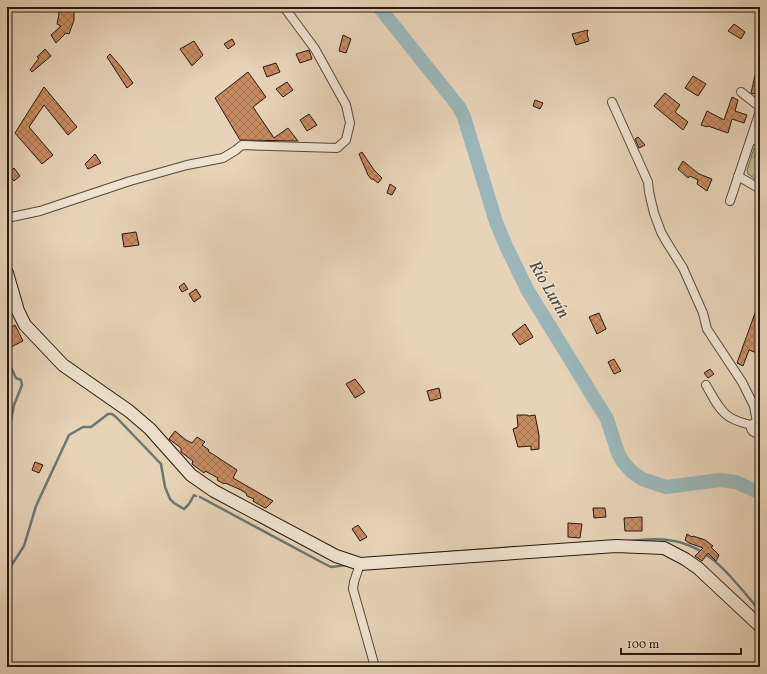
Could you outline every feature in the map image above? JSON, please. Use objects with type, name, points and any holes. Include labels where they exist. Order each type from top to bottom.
[{"type":"street","points":[[7,218],[40,211],[130,181],[187,165],[223,158],[242,145],[337,148],[346,140],[350,123],[346,105],[315,49],[284,7]]},
{"type":"street","points":[[741,92],[760,106]]},
{"type":"street","points":[[612,102],[648,182],[648,192],[654,213],[664,236],[683,268],[703,313],[707,329],[742,382],[754,406],[756,424]]},
{"type":"street","points":[[730,201],[760,111]]},
{"type":"street","points":[[751,138],[760,143]]},
{"type":"street","points":[[738,176],[760,189]]},
{"type":"street","points":[[7,273],[18,311],[25,325],[63,365],[129,411],[150,429],[191,475],[214,491],[336,556],[360,564],[616,546],[664,548],[685,558],[698,568],[760,626]]},
{"type":"street","points":[[706,385],[727,416],[732,419],[756,424]]},
{"type":"street","points":[[756,424],[751,429],[752,432],[760,433]]},
{"type":"street","points":[[360,564],[353,589],[375,667]]},
{"type":"green space","points":[[757,147],[760,149],[760,180],[758,181],[748,174],[747,170],[754,148]]},
{"type":"building","points":[[56,7],[74,7],[74,20],[69,34],[66,33],[56,43],[51,35],[61,26],[57,24],[59,14]]},
{"type":"building","points":[[734,24],[745,32],[741,39],[728,31]]},
{"type":"building","points":[[588,30],[587,34],[589,41],[576,45],[572,34]]},
{"type":"building","points":[[343,35],[351,39],[346,53],[339,51]]},
{"type":"building","points":[[232,39],[235,44],[228,49],[224,44]]},
{"type":"building","points":[[194,41],[203,55],[192,66],[180,49]]},
{"type":"building","points":[[45,49],[51,56],[32,72],[30,70],[39,58],[37,57]]},
{"type":"building","points":[[309,50],[312,59],[300,63],[296,54]]},
{"type":"building","points":[[110,54],[133,83],[127,88],[107,57]]},
{"type":"building","points":[[276,63],[280,72],[267,77],[263,67]]},
{"type":"building","points":[[757,67],[760,68],[760,95],[751,93]]},
{"type":"building","points":[[248,72],[266,97],[253,107],[274,138],[288,128],[298,141],[240,140],[215,98]]},
{"type":"building","points":[[693,76],[706,84],[698,96],[685,88]]},
{"type":"building","points":[[287,82],[293,90],[283,97],[276,89]]},
{"type":"building","points":[[44,87],[77,127],[68,135],[44,105],[29,127],[53,155],[42,164],[15,133]]},
{"type":"building","points":[[665,93],[680,105],[675,112],[688,122],[683,130],[654,106]]},
{"type":"building","points":[[732,97],[738,100],[735,111],[747,115],[744,123],[732,119],[728,133],[701,125],[707,111],[724,120]]},
{"type":"building","points":[[535,100],[543,103],[540,109],[533,106]]},
{"type":"building","points":[[309,114],[317,125],[307,131],[300,120]]},
{"type":"building","points":[[638,137],[645,145],[639,148],[635,139]]},
{"type":"building","points":[[362,152],[374,170],[382,178],[378,183],[371,179],[368,175],[359,154]]},
{"type":"building","points":[[95,154],[101,163],[88,169],[85,164]]},
{"type":"building","points":[[683,161],[699,174],[712,179],[707,191],[697,184],[698,180],[690,176],[688,178],[678,169]]},
{"type":"building","points":[[14,168],[20,176],[14,181],[8,174]]},
{"type":"building","points":[[390,184],[396,188],[392,195],[387,193]]},
{"type":"building","points":[[136,232],[139,245],[124,247],[122,234]]},
{"type":"building","points":[[184,283],[188,289],[182,292],[179,287]]},
{"type":"building","points":[[196,289],[201,297],[194,302],[189,294]]},
{"type":"building","points":[[759,302],[760,354],[749,350],[743,366],[737,363]]},
{"type":"building","points":[[599,313],[606,329],[597,334],[589,317]]},
{"type":"building","points":[[525,324],[533,337],[520,345],[512,334]]},
{"type":"building","points":[[15,325],[23,341],[11,347],[7,339],[7,329]]},
{"type":"building","points":[[614,359],[621,371],[614,374],[608,362]]},
{"type":"building","points":[[710,369],[714,374],[708,378],[704,373]]},
{"type":"building","points":[[355,379],[365,392],[355,398],[346,384]]},
{"type":"building","points":[[439,388],[441,398],[430,401],[427,391]]},
{"type":"building","points":[[517,415],[535,415],[539,435],[539,449],[531,450],[531,446],[518,447],[513,429],[518,427]]},
{"type":"building","points":[[175,431],[192,443],[197,437],[205,442],[202,445],[209,450],[208,451],[237,470],[233,478],[273,501],[265,508],[253,501],[254,499],[247,496],[246,493],[225,483],[224,484],[217,480],[218,478],[205,471],[204,473],[192,464],[193,461],[181,452],[181,448],[169,439]]},
{"type":"building","points":[[35,462],[43,465],[39,473],[32,470]]},
{"type":"building","points":[[593,508],[605,508],[606,517],[594,518]]},
{"type":"building","points":[[642,517],[642,531],[625,531],[624,518]]},
{"type":"building","points":[[568,523],[582,524],[580,538],[568,537]]},
{"type":"building","points":[[358,525],[367,537],[360,541],[352,529]]},
{"type":"building","points":[[687,534],[692,537],[705,540],[713,546],[711,547],[719,555],[716,561],[708,553],[702,561],[695,556],[703,548],[685,540]]},
{"type":"waterway","name":"Río Lurín","points":[[379,7],[459,107],[464,117],[496,222],[506,246],[528,291],[607,419],[618,453],[623,462],[632,472],[642,479],[666,487],[720,480],[736,482],[760,493]]},
{"type":"waterway","points":[[7,359],[16,378],[21,380],[22,385],[14,405],[7,441]]},
{"type":"waterway","points":[[7,572],[24,546],[36,506],[69,435],[83,427],[91,427],[108,414],[112,414],[116,417],[161,464],[165,487],[170,499],[174,503],[184,509],[194,495],[196,496]]},
{"type":"waterway","points":[[200,497],[331,567],[347,565]]},
{"type":"waterway","points":[[628,541],[663,539],[683,543],[697,549],[720,566],[760,611]]},
{"type":"waterway","points":[[409,555],[516,547]]}]
